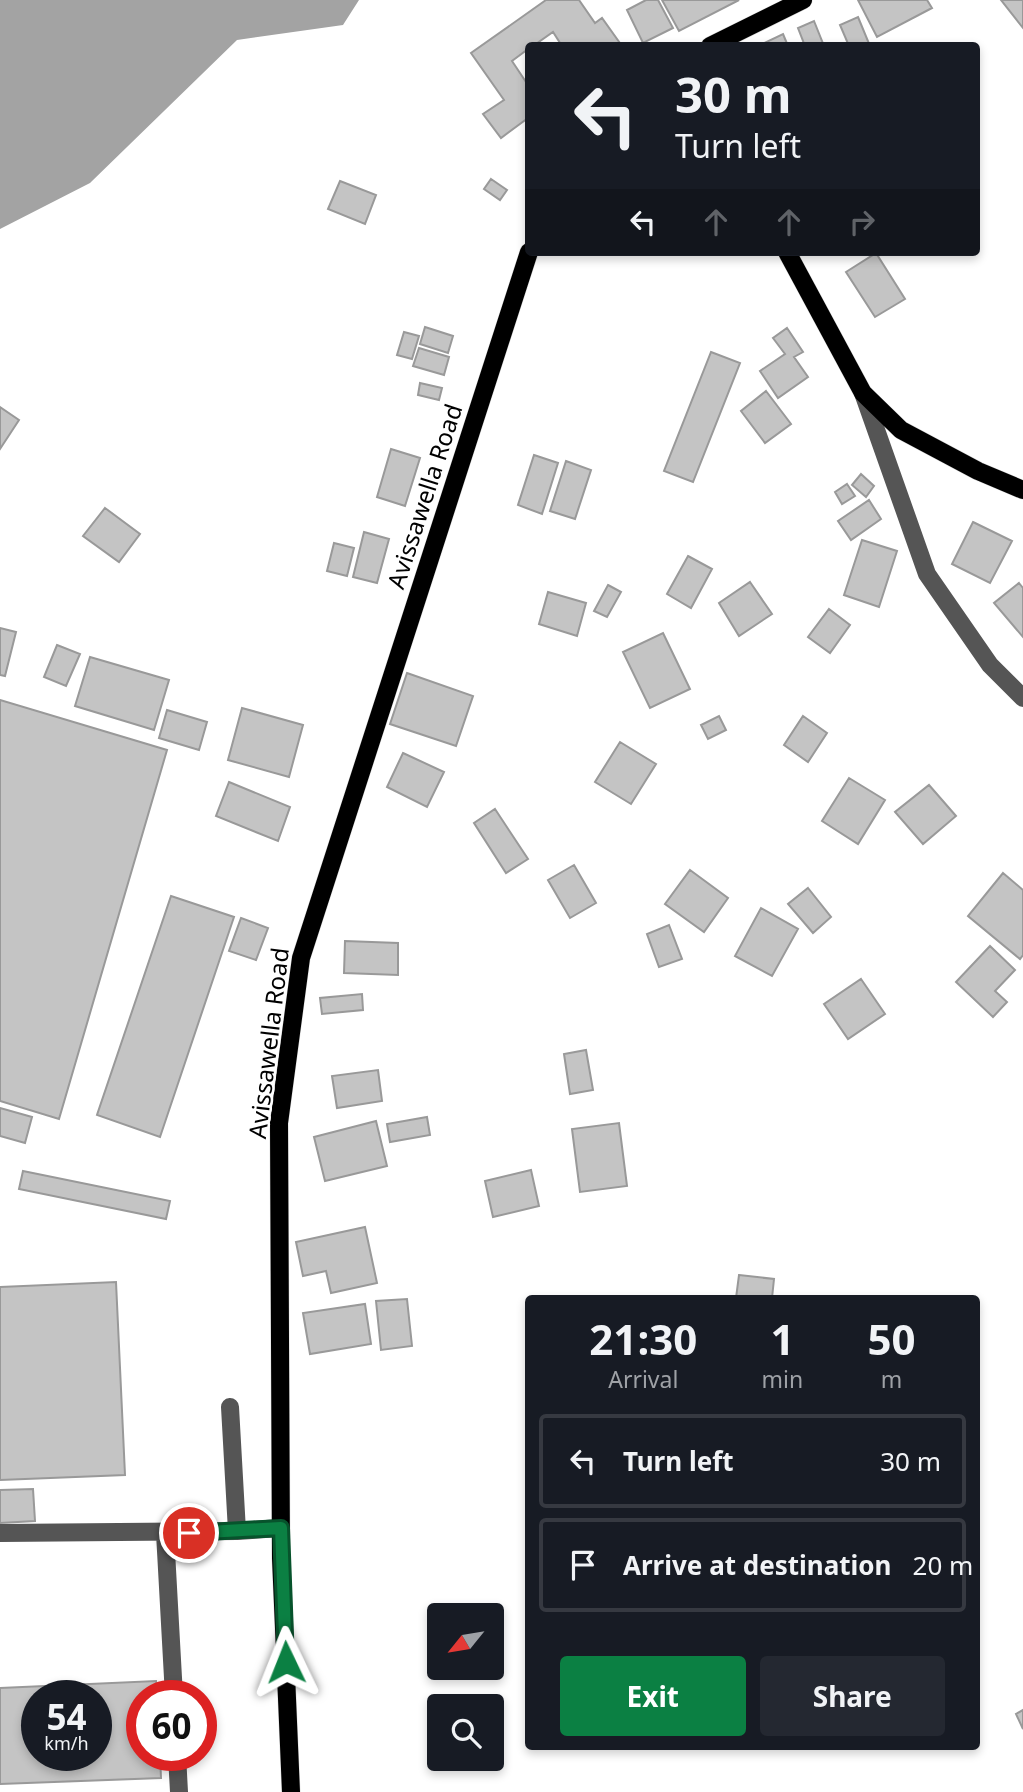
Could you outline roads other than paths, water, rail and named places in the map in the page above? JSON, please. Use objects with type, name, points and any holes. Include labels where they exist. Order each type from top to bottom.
[{"type":"main road","points":[[718,42],[803,0]]},
{"type":"main road","name":"Avissawella Road","points":[[291,1792],[281,1528],[279,1123],[301,958],[528,256]]},
{"type":"main road","points":[[789,256],[863,393],[901,430],[978,471],[1023,489]]},
{"type":"street","points":[[863,393],[927,574],[990,665],[1023,698]]},
{"type":"street","points":[[230,1407],[237,1531]]},
{"type":"street","points":[[0,1533],[165,1533],[281,1528]]},
{"type":"street","points":[[165,1533],[173,1680]]},
{"type":"street","points":[[178,1771],[179,1792]]}]
